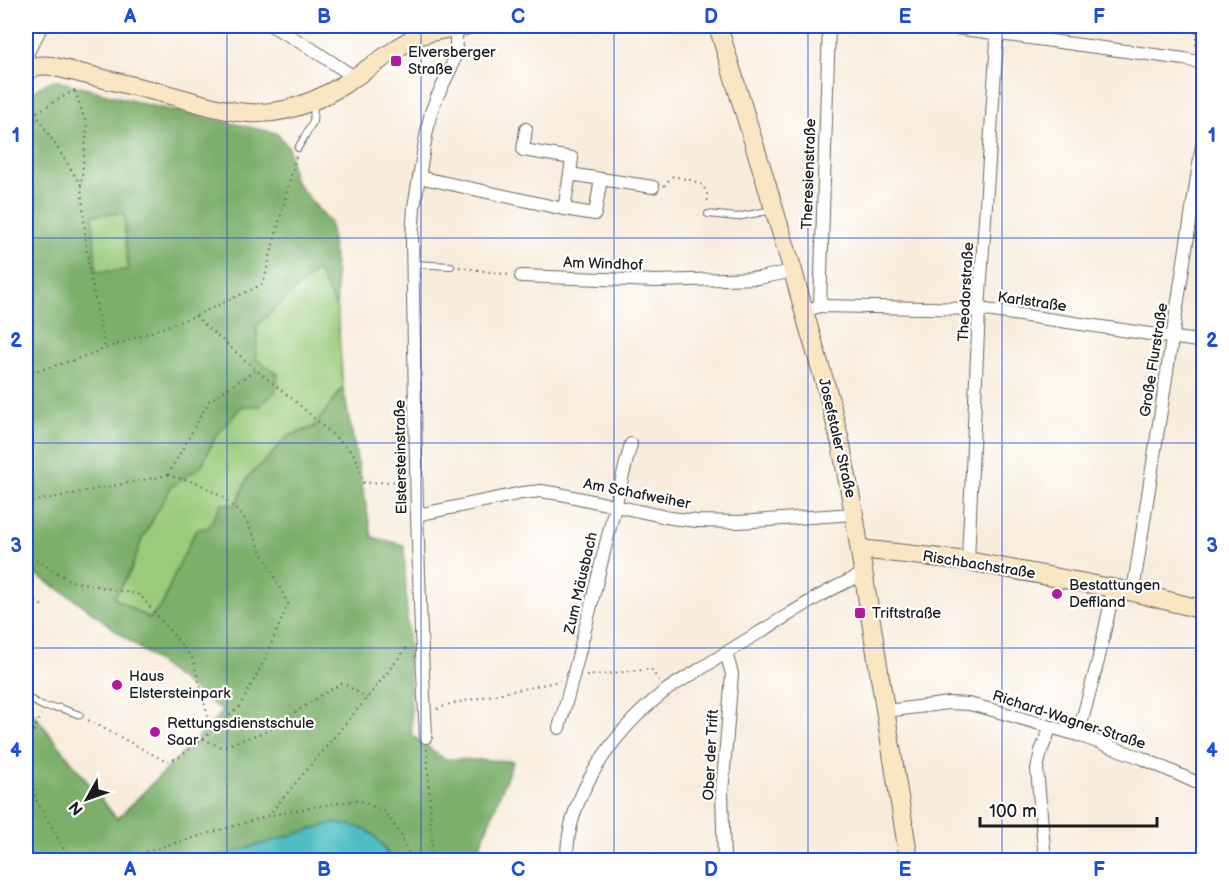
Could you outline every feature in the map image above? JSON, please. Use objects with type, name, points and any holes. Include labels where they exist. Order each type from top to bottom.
[{"type":"street","points":[[26,71],[28,52],[42,26]]},
{"type":"street","points":[[272,26],[354,77]]},
{"type":"street","name":"Josefstaler Straße","points":[[718,26],[793,271],[812,308],[854,514],[909,861]]},
{"type":"street","name":"Theresienstraße","points":[[812,308],[829,26]]},
{"type":"street","points":[[941,26],[998,30],[1200,62]]},
{"type":"street","points":[[26,71],[38,65],[51,66],[229,111],[270,114],[291,110],[314,101],[354,77],[412,31],[450,27]]},
{"type":"street","name":"Elstersteinstraße","points":[[426,737],[417,515],[413,224],[431,112],[456,52],[450,27]]},
{"type":"street","name":"Theodorstraße","points":[[968,561],[979,309],[998,30]]},
{"type":"street","points":[[526,129],[523,150],[572,158],[564,209]]},
{"type":"street","name":"Große Flurstraße","points":[[1133,592],[1203,132]]},
{"type":"street","points":[[570,174],[653,187]]},
{"type":"street","points":[[419,177],[595,214],[601,179]]},
{"type":"street","name":"Am Windhof","points":[[521,276],[656,281],[759,278],[793,271]]},
{"type":"street","name":"Karlstraße","points":[[812,308],[979,309],[1203,342]]},
{"type":"street","name":"Zum Mäusbach","points":[[560,728],[631,444]]},
{"type":"street","name":"Am Schafweiher","points":[[417,515],[541,491],[671,518],[697,521],[739,522],[854,514]]},
{"type":"street","name":"Rischbachstraße","points":[[860,549],[968,561],[1114,588],[1203,610]]},
{"type":"street","points":[[567,861],[572,820],[585,788],[623,730],[644,708],[666,691],[726,653],[836,587],[864,574]]},
{"type":"street","points":[[1078,735],[1098,661],[1114,588]]},
{"type":"street","name":"Ober der Trift","points":[[724,861],[722,793],[732,674],[726,653]]},
{"type":"street","name":"Richard-Wagner-Straße","points":[[886,711],[950,703],[969,704],[1078,735],[1142,758],[1203,786]]},
{"type":"street","points":[[1045,861],[1037,769],[1051,727]]},
{"type":"lane","points":[[298,148],[313,122],[314,101]]},
{"type":"lane","points":[[708,214],[737,217],[774,210]]},
{"type":"lane","points":[[412,264],[451,266]]},
{"type":"lane","points":[[26,697],[44,707],[60,708],[80,715]]},
{"type":"path","points":[[1196,26],[1200,62]]},
{"type":"path","points":[[77,82],[75,91],[87,127],[81,185],[88,264],[105,349]]},
{"type":"path","points":[[26,126],[35,113],[75,91]]},
{"type":"path","points":[[35,113],[81,185]]},
{"type":"path","points":[[26,374],[71,361],[195,316],[263,284],[298,148]]},
{"type":"path","points":[[653,187],[662,188],[673,176],[703,185],[707,194],[708,214]]},
{"type":"path","points":[[451,266],[521,276]]},
{"type":"path","points":[[195,316],[355,455],[364,483],[417,481]]},
{"type":"path","points":[[168,475],[209,401],[256,370]]},
{"type":"path","points":[[26,502],[168,475],[198,483],[224,498],[246,520],[288,604],[264,661],[240,706],[181,756],[167,762],[80,715]]},
{"type":"path","points":[[26,554],[71,581],[140,595],[194,659],[212,732]]},
{"type":"path","points":[[26,594],[45,608]]},
{"type":"path","points":[[268,816],[420,631]]},
{"type":"path","points":[[426,712],[450,704],[574,678],[651,669],[666,691]]},
{"type":"path","points":[[203,739],[221,747],[268,731],[343,683],[367,698]]},
{"type":"path","points":[[26,748],[44,707]]},
{"type":"path","points":[[426,737],[433,861]]},
{"type":"path","points":[[29,741],[35,798],[70,861]]},
{"type":"path","points":[[117,861],[268,816],[323,804],[358,800],[384,811],[400,833],[411,861]]},
{"type":"green space","points":[[54,80],[144,104],[276,133],[289,148],[293,179],[330,223],[337,309],[317,270],[257,325],[256,359],[278,375],[276,391],[260,406],[242,406],[216,436],[201,466],[171,487],[142,539],[131,570],[114,598],[150,619],[163,603],[196,530],[209,527],[221,504],[236,505],[248,477],[288,436],[314,427],[343,387],[372,537],[404,545],[412,735],[444,759],[513,761],[478,851],[481,860],[390,860],[384,846],[334,823],[207,860],[26,860],[26,704],[117,819],[223,712],[76,600],[26,568],[26,100],[39,87]],"holes":[[[124,213],[128,270],[96,272],[93,215]]]},
{"type":"green space","points":[[124,213],[128,271],[96,272],[92,215]]},
{"type":"green space","points":[[318,269],[337,309],[343,387],[314,427],[288,436],[248,477],[236,505],[209,527],[174,575],[163,603],[150,619],[114,598],[131,570],[142,539],[171,487],[201,466],[216,436],[242,406],[260,406],[278,374],[256,359],[257,325]]},
{"type":"water","points":[[334,823],[362,828],[369,832],[380,842],[390,860],[207,860]]},
{"type":"place","name":"Elversberger Straße","points":[[396,61]]},
{"type":"place","name":"Bestattungen Deffland","points":[[1057,594]]},
{"type":"place","name":"Triftstraße","points":[[860,613]]},
{"type":"place","name":"Haus Elstersteinpark","points":[[117,685]]},
{"type":"place","name":"Rettungsdienstschule Saar","points":[[155,732]]}]
